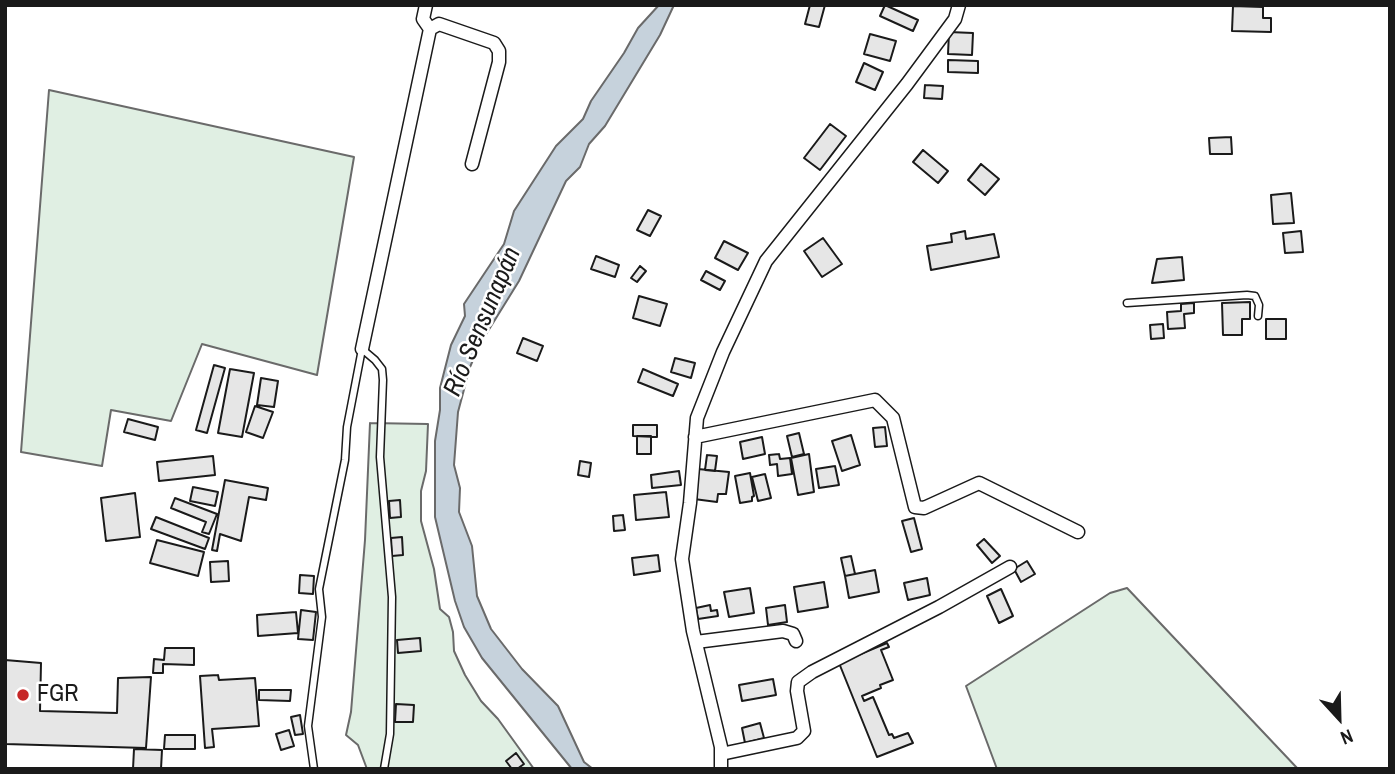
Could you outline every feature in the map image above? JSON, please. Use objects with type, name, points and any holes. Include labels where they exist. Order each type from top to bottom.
[{"type":"street","points":[[362,349],[430,29],[423,19],[426,5]]},
{"type":"street","points":[[721,769],[721,754],[696,642],[682,559],[697,418],[723,352],[766,261],[907,84],[955,19],[959,5]]},
{"type":"street","points":[[430,29],[439,24],[494,43],[499,51],[499,62],[472,164]]},
{"type":"street","points":[[695,437],[875,400],[893,418],[915,507],[924,508],[979,483],[1078,532]]},
{"type":"street","points":[[721,754],[797,738],[804,731],[798,682],[812,672],[1010,567]]},
{"type":"street","points":[[696,642],[783,631],[793,634],[796,641]]},
{"type":"lane","points":[[1127,303],[1247,295],[1255,296],[1259,305],[1258,316]]},
{"type":"lane","points":[[314,769],[308,726],[322,617],[319,589],[345,460],[347,428],[362,349],[376,360],[382,369],[383,380],[380,457],[392,597],[390,734],[384,769]]},
{"type":"green space","points":[[49,90],[354,157],[317,375],[202,344],[171,421],[111,410],[102,466],[21,452]]},
{"type":"green space","points":[[370,423],[428,424],[426,471],[421,491],[421,521],[434,569],[440,609],[449,617],[454,651],[465,675],[481,701],[498,719],[534,769],[367,769],[358,745],[346,735],[351,712],[365,540]]},
{"type":"green space","points":[[1127,588],[1298,769],[997,769],[966,686],[1110,593]]},
{"type":"water","name":"Río Sensunapán","points":[[659,5],[674,5],[660,35],[605,126],[589,144],[580,167],[566,181],[519,281],[480,344],[470,367],[458,412],[454,465],[460,488],[459,512],[472,546],[477,596],[491,629],[522,669],[558,706],[584,762],[593,769],[572,769],[482,658],[464,627],[435,517],[435,441],[440,388],[451,345],[465,316],[464,304],[504,244],[514,211],[556,146],[583,119],[591,101],[638,28]]},
{"type":"building","points":[[810,5],[825,5],[819,27],[805,24]]},
{"type":"building","points":[[885,5],[918,20],[913,31],[880,16]]},
{"type":"building","points":[[1233,6],[1263,7],[1263,18],[1271,18],[1271,32],[1232,31]]},
{"type":"building","points":[[949,32],[973,33],[972,55],[948,54]]},
{"type":"building","points":[[870,34],[896,41],[890,61],[864,54]]},
{"type":"building","points":[[948,60],[978,61],[978,73],[948,72]]},
{"type":"building","points":[[864,63],[883,72],[875,90],[856,82]]},
{"type":"building","points":[[925,85],[943,86],[942,99],[924,98]]},
{"type":"building","points":[[830,124],[846,136],[820,170],[804,158]]},
{"type":"building","points":[[1231,137],[1232,154],[1210,154],[1209,138]]},
{"type":"building","points":[[923,150],[948,171],[938,183],[913,162]]},
{"type":"building","points":[[981,164],[999,179],[985,195],[968,180]]},
{"type":"building","points":[[1291,193],[1294,223],[1273,224],[1271,195]]},
{"type":"building","points":[[648,210],[661,216],[650,236],[637,230]]},
{"type":"building","points":[[965,231],[966,239],[994,234],[999,257],[931,270],[927,246],[952,242],[951,234]]},
{"type":"building","points":[[1301,231],[1303,252],[1285,253],[1283,233]]},
{"type":"building","points":[[823,238],[842,264],[822,277],[804,251]]},
{"type":"building","points":[[724,241],[748,253],[738,270],[715,258]]},
{"type":"building","points":[[596,256],[619,265],[615,277],[591,269]]},
{"type":"building","points":[[1182,257],[1184,280],[1152,283],[1157,259]]},
{"type":"building","points":[[640,266],[646,271],[637,282],[631,278]]},
{"type":"building","points":[[706,271],[725,281],[720,290],[701,280]]},
{"type":"building","points":[[639,296],[667,304],[660,326],[633,318]]},
{"type":"building","points":[[1250,302],[1250,319],[1242,319],[1242,335],[1223,335],[1222,303]]},
{"type":"building","points":[[1194,303],[1194,313],[1184,314],[1185,328],[1168,329],[1167,312],[1181,311],[1181,304]]},
{"type":"building","points":[[1266,319],[1286,319],[1286,339],[1266,339]]},
{"type":"building","points":[[1163,324],[1164,338],[1151,339],[1150,325]]},
{"type":"building","points":[[523,338],[543,346],[537,361],[517,353]]},
{"type":"building","points":[[675,358],[695,363],[691,378],[671,372]]},
{"type":"building","points":[[214,365],[225,368],[207,433],[196,430]]},
{"type":"building","points":[[230,369],[254,373],[242,437],[218,433]]},
{"type":"building","points":[[643,369],[678,384],[673,396],[638,382]]},
{"type":"building","points":[[261,378],[278,381],[274,407],[257,405]]},
{"type":"building","points":[[255,406],[273,412],[263,438],[246,432]]},
{"type":"building","points":[[128,419],[158,427],[155,440],[124,432]]},
{"type":"building","points":[[633,425],[657,425],[657,437],[633,436]]},
{"type":"building","points":[[885,427],[887,446],[875,447],[873,428]]},
{"type":"building","points":[[799,433],[804,454],[792,457],[787,436]]},
{"type":"building","points":[[851,435],[860,465],[842,471],[832,441]]},
{"type":"building","points":[[637,436],[651,436],[651,454],[637,454]]},
{"type":"building","points":[[762,437],[765,454],[743,459],[740,442]]},
{"type":"building","points":[[779,454],[780,459],[790,458],[792,474],[778,476],[777,464],[770,465],[769,455]]},
{"type":"building","points":[[809,454],[814,492],[798,495],[791,458]]},
{"type":"building","points":[[707,455],[717,456],[715,471],[705,470]]},
{"type":"building","points":[[213,456],[215,475],[159,481],[157,462]]},
{"type":"building","points":[[580,461],[591,463],[589,477],[578,475]]},
{"type":"building","points":[[835,466],[839,485],[819,488],[816,469]]},
{"type":"building","points":[[698,469],[729,472],[726,494],[718,494],[717,502],[694,499]]},
{"type":"building","points":[[679,471],[681,485],[652,488],[651,475]]},
{"type":"building","points":[[750,473],[754,496],[752,501],[740,503],[735,476]]},
{"type":"building","points":[[765,474],[771,498],[758,501],[752,477]]},
{"type":"building","points":[[225,480],[268,488],[266,500],[249,497],[241,541],[220,534],[217,551],[212,550]]},
{"type":"building","points":[[193,487],[218,492],[215,506],[190,501]]},
{"type":"building","points":[[666,492],[669,517],[636,520],[634,495]]},
{"type":"building","points":[[135,493],[140,537],[106,541],[101,498]]},
{"type":"building","points":[[175,498],[217,514],[209,534],[202,532],[206,522],[171,508]]},
{"type":"building","points":[[400,500],[401,517],[390,518],[389,501]]},
{"type":"building","points":[[623,515],[625,530],[614,531],[613,516]]},
{"type":"building","points":[[156,517],[209,538],[205,549],[151,529]]},
{"type":"building","points":[[914,518],[922,549],[911,552],[902,521]]},
{"type":"building","points":[[402,537],[403,555],[392,556],[391,538]]},
{"type":"building","points":[[984,539],[1000,556],[992,563],[977,545]]},
{"type":"building","points":[[157,540],[204,552],[198,576],[150,563]]},
{"type":"building","points":[[658,555],[660,571],[634,575],[632,558]]},
{"type":"building","points":[[851,556],[855,574],[845,576],[841,558]]},
{"type":"building","points":[[228,561],[229,581],[211,582],[210,562]]},
{"type":"building","points":[[1027,561],[1035,574],[1021,582],[1014,569]]},
{"type":"building","points":[[875,570],[879,592],[849,598],[845,576]]},
{"type":"building","points":[[300,575],[314,576],[313,594],[299,593]]},
{"type":"building","points":[[927,578],[930,595],[908,600],[904,583]]},
{"type":"building","points":[[824,582],[828,607],[798,612],[794,587]]},
{"type":"building","points":[[750,588],[754,613],[729,617],[724,592]]},
{"type":"building","points":[[1001,589],[1013,616],[999,623],[987,596]]},
{"type":"building","points":[[710,605],[711,611],[717,610],[718,616],[698,619],[696,608]]},
{"type":"building","points":[[785,605],[787,622],[768,625],[766,608]]},
{"type":"building","points":[[301,610],[316,612],[313,640],[298,639]]},
{"type":"building","points":[[296,612],[298,633],[258,636],[257,615]]},
{"type":"building","points":[[420,638],[421,651],[398,653],[397,640]]},
{"type":"building","points":[[887,643],[889,647],[881,650],[893,680],[862,696],[864,701],[873,697],[889,735],[892,734],[894,738],[908,733],[913,743],[877,757],[839,663]]},
{"type":"building","points":[[165,648],[194,648],[194,665],[163,664],[163,673],[153,673],[154,659],[164,660]]},
{"type":"building","name":"FGR","points":[[5,660],[41,663],[40,711],[117,713],[118,678],[151,677],[146,748],[5,744]]},
{"type":"building","points":[[218,675],[219,680],[255,678],[259,726],[212,729],[214,747],[205,748],[200,676]]},
{"type":"building","points":[[773,679],[776,695],[742,701],[739,685]]},
{"type":"building","points":[[259,690],[291,690],[290,701],[259,700]]},
{"type":"building","points":[[396,704],[414,705],[413,722],[395,722]]},
{"type":"building","points":[[300,715],[303,734],[295,735],[291,717]]},
{"type":"building","points":[[760,723],[764,738],[745,743],[742,728]]},
{"type":"building","points":[[289,730],[294,746],[281,750],[276,734]]},
{"type":"building","points":[[165,735],[195,735],[195,749],[164,749]]},
{"type":"building","points":[[134,749],[162,750],[161,769],[133,769]]},
{"type":"building","points":[[516,753],[524,764],[512,769],[506,761]]},
{"type":"place","name":"FGR","points":[[23,695]]}]
